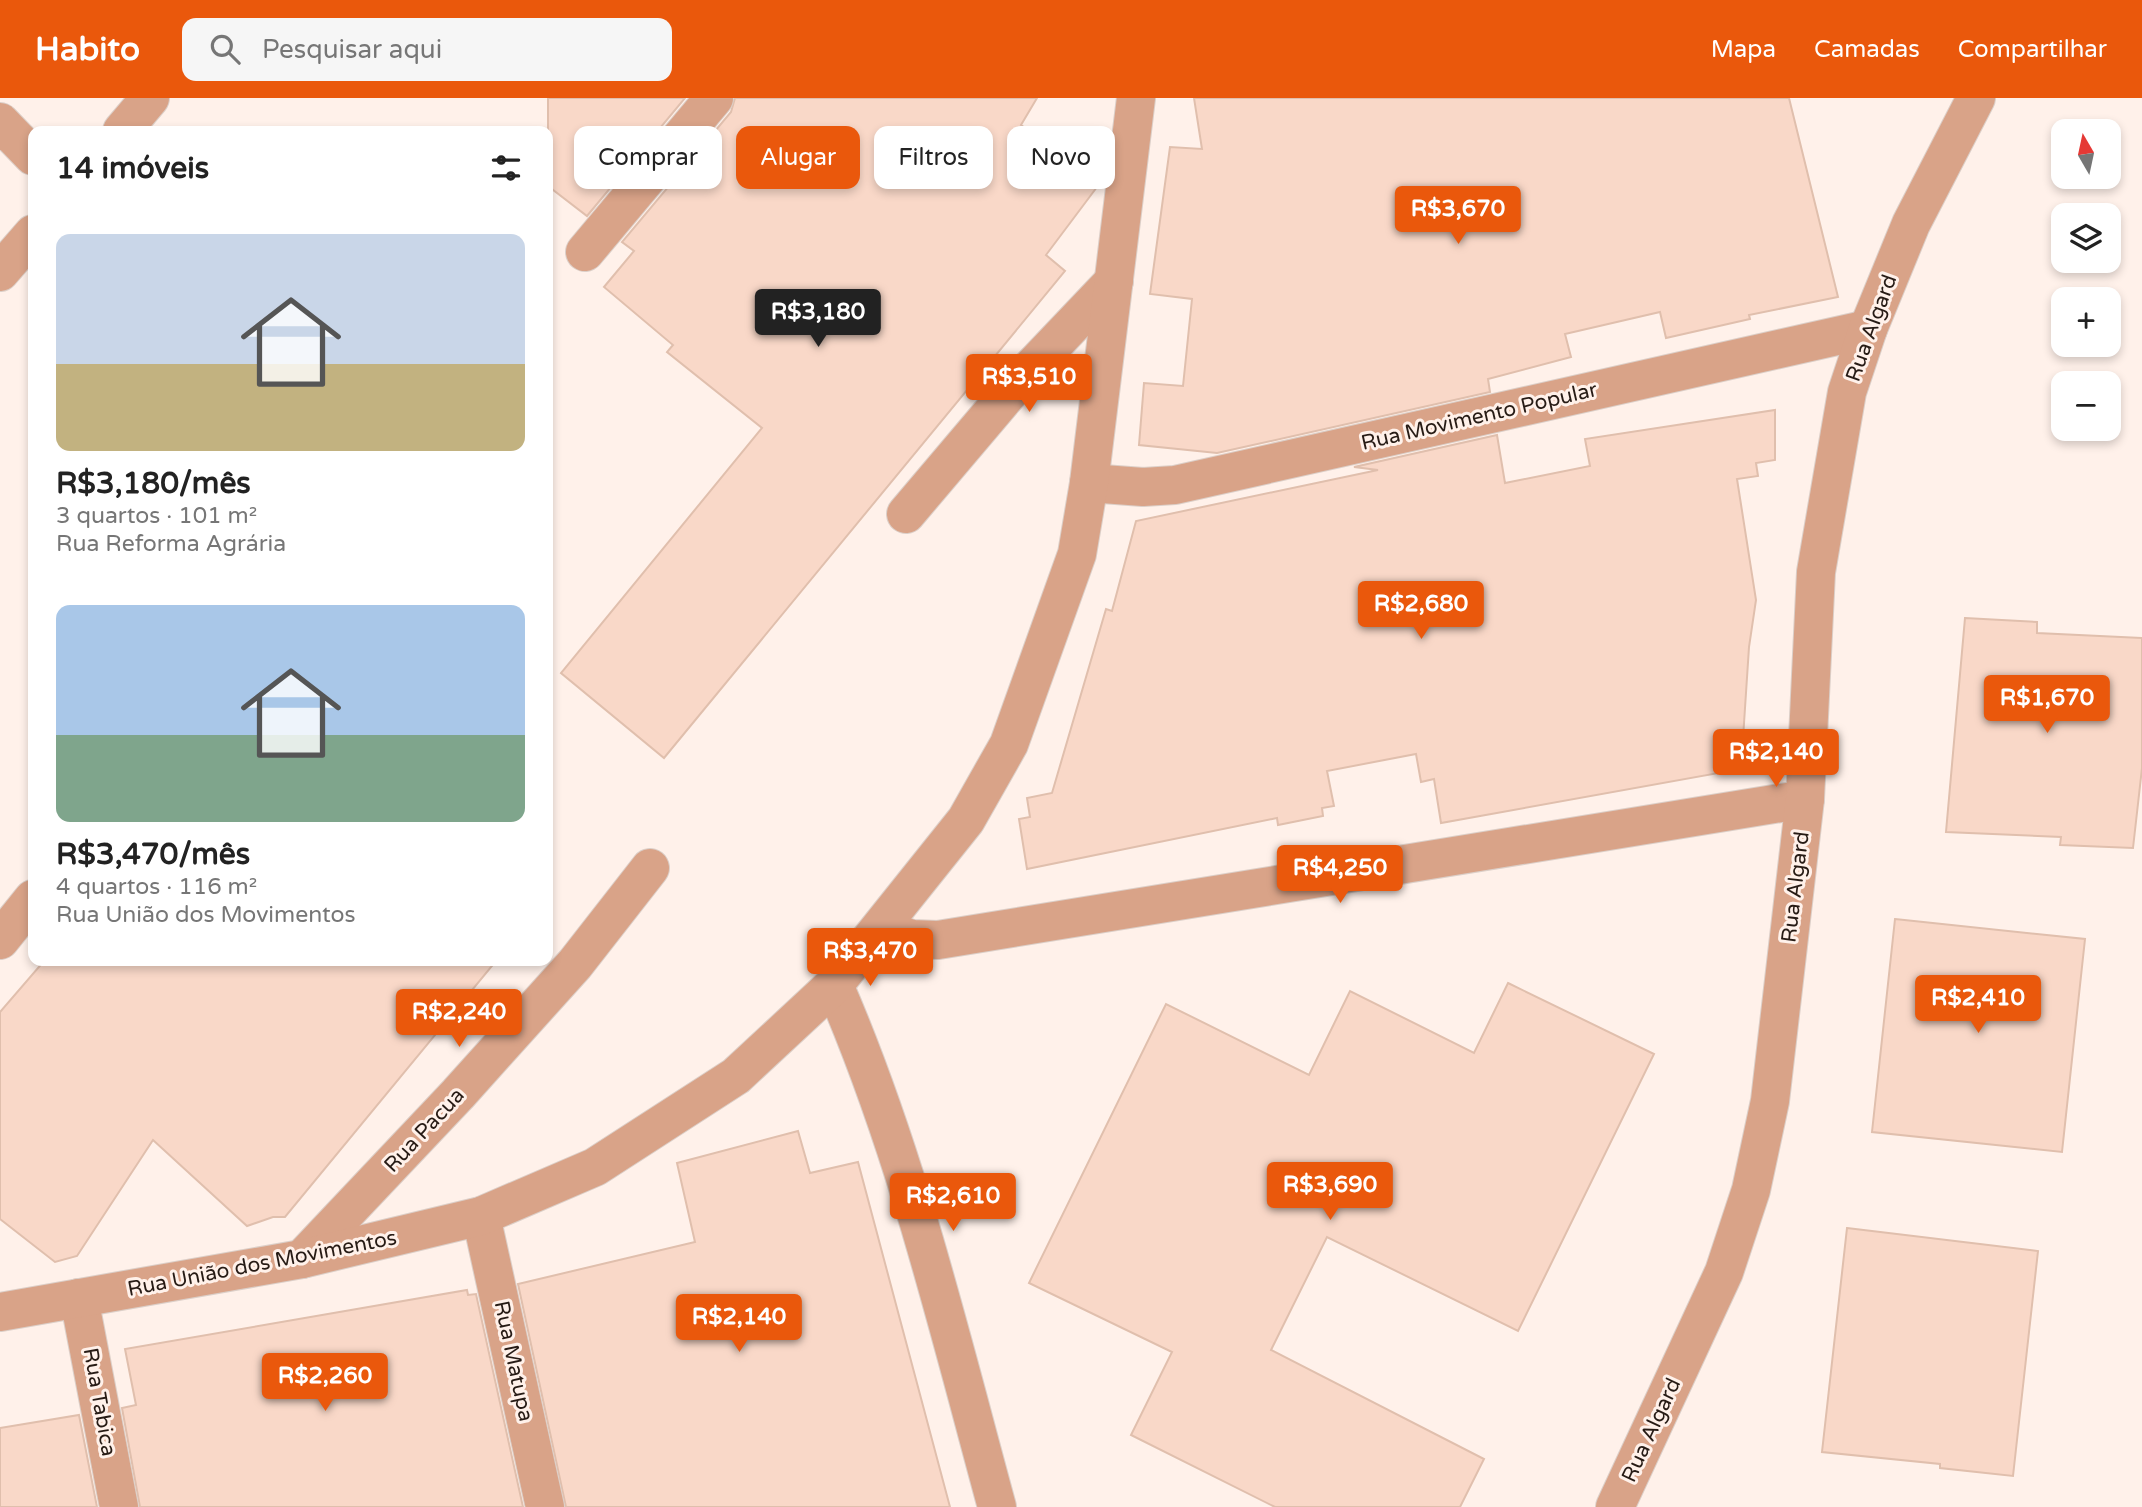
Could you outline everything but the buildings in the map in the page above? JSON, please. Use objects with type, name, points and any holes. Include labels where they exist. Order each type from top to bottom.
[{"type":"street","points":[[126,126],[150,98]]},
{"type":"street","points":[[585,252],[714,98]]},
{"type":"street","name":"Rua União dos Movimentos","points":[[0,1312],[302,1259],[481,1216],[595,1167],[736,1076],[834,985],[967,820],[1009,744],[1077,554],[1090,483],[1136,98]]},
{"type":"street","name":"Rua Algard","points":[[1615,1507],[1724,1272],[1751,1190],[1770,1101],[1805,799],[1816,572],[1847,392],[1868,329],[1911,224],[1976,98]]},
{"type":"street","points":[[0,121],[28,151]]},
{"type":"street","points":[[0,272],[28,240]]},
{"type":"street","points":[[906,514],[1017,383],[1114,281]]},
{"type":"street","name":"Rua Movimento Popular","points":[[1090,483],[1143,487],[1175,485],[1868,329]]},
{"type":"street","points":[[880,929],[912,939],[938,940],[1805,799]]},
{"type":"street","name":"Rua Pacua","points":[[302,1259],[458,1094],[575,964],[650,868]]},
{"type":"street","points":[[0,940],[28,906]]},
{"type":"street","points":[[834,985],[863,1053],[910,1190],[998,1507]]},
{"type":"street","name":"Rua Matupa","points":[[481,1216],[545,1507]]},
{"type":"street","name":"Rua Tabica","points":[[79,1298],[119,1507]]}]
